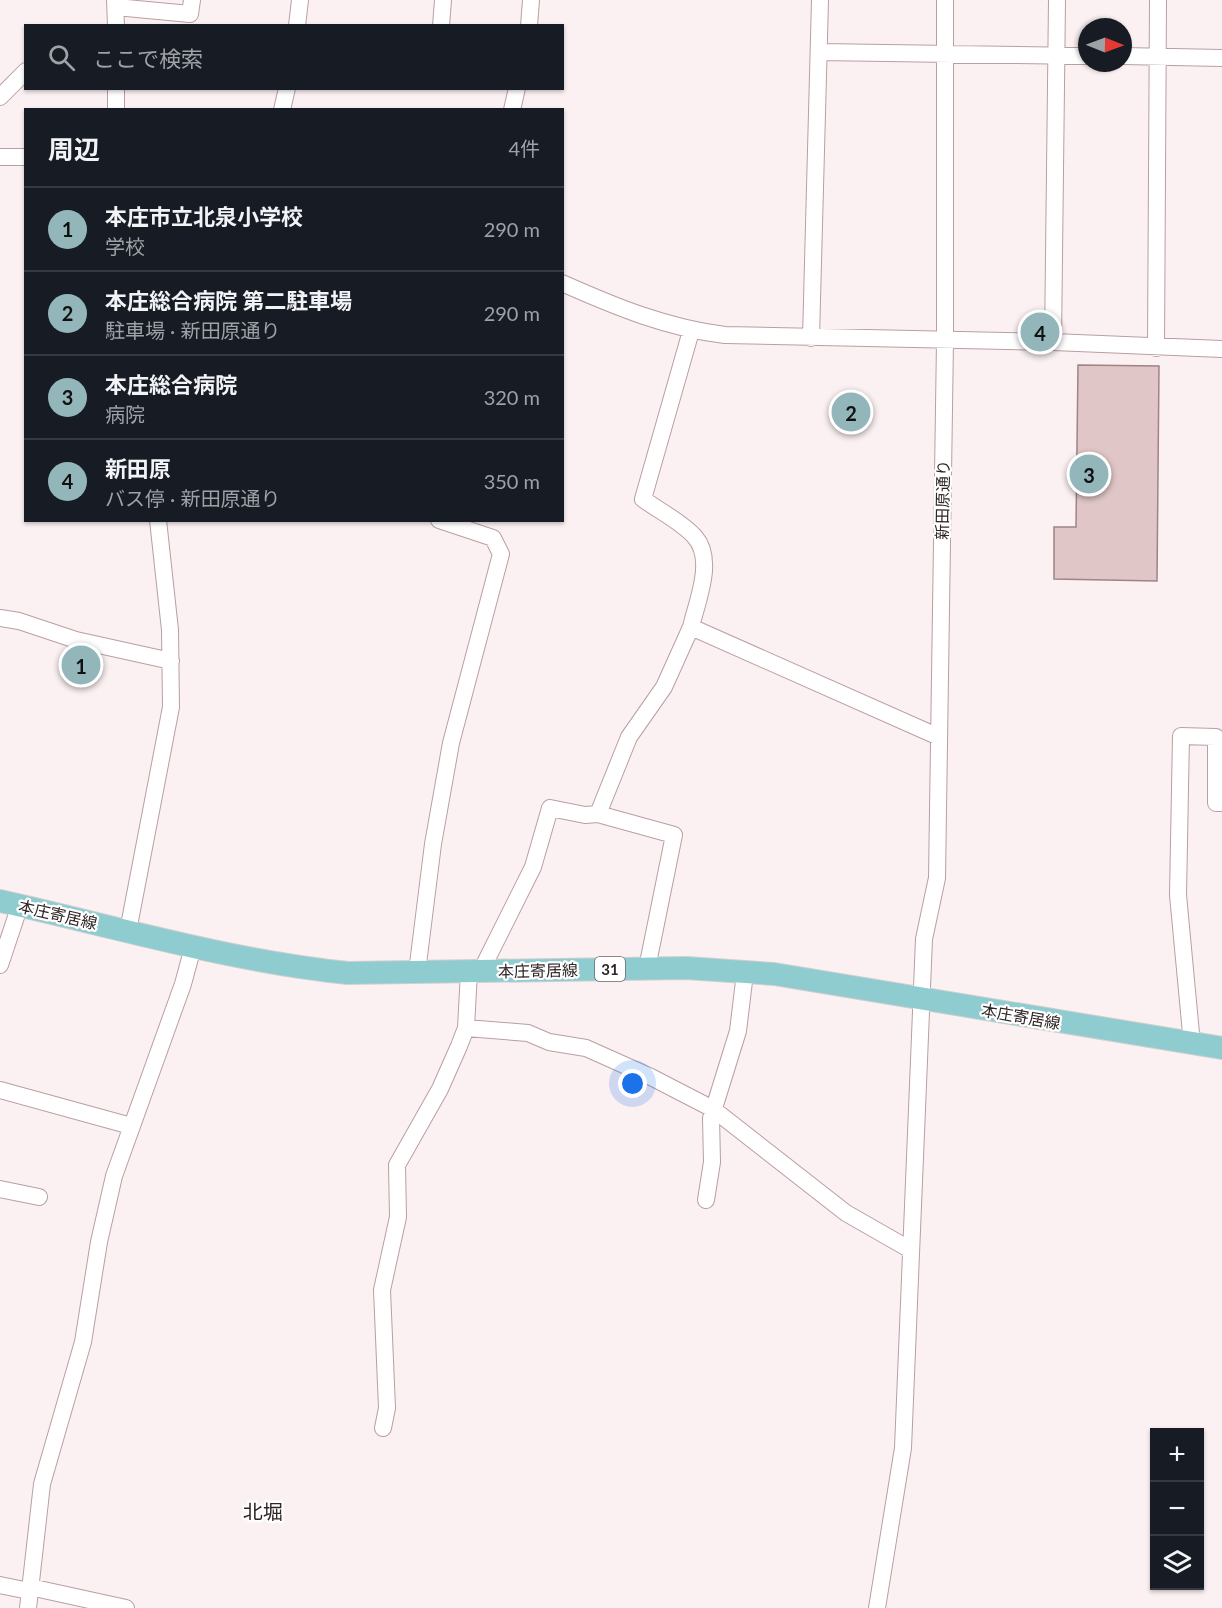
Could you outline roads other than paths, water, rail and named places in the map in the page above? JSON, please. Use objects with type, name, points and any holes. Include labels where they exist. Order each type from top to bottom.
[{"type":"main road","name":"本庄寄居線","points":[[10,903],[193,947],[304,969],[348,973],[647,968],[774,974],[1222,1048]]},
{"type":"street","points":[[116,24],[116,4],[190,14],[192,0]]},
{"type":"street","points":[[297,24],[300,0]]},
{"type":"street","points":[[441,24],[443,0]]},
{"type":"street","points":[[529,24],[531,0]]},
{"type":"street","points":[[812,338],[820,0]]},
{"type":"street","name":"新田原通り","points":[[877,1608],[903,1448],[909,1249],[924,939],[937,879],[945,341],[945,0]]},
{"type":"street","points":[[1053,342],[1057,0]]},
{"type":"street","points":[[1156,348],[1158,0]]},
{"type":"street","points":[[820,52],[945,56],[1078,56]]},
{"type":"street","points":[[1132,56],[1222,58]]},
{"type":"street","points":[[0,97],[24,73]]},
{"type":"street","points":[[116,90],[116,108]]},
{"type":"street","points":[[282,108],[287,90]]},
{"type":"street","points":[[512,108],[517,90]]},
{"type":"street","points":[[0,157],[24,157]]},
{"type":"street","points":[[564,284],[653,321],[691,331],[758,337],[1053,342],[1222,349]]},
{"type":"street","points":[[598,814],[629,737],[664,687],[691,627],[705,565],[701,547],[695,537],[643,499],[691,331]]},
{"type":"street","points":[[128,931],[171,707],[170,630],[158,522]]},
{"type":"street","points":[[417,972],[433,844],[451,743],[501,554],[493,538],[445,522]]},
{"type":"street","points":[[0,618],[20,621],[76,640],[171,661]]},
{"type":"street","points":[[691,627],[939,737]]},
{"type":"street","points":[[1192,1044],[1178,895],[1181,736],[1216,737],[1216,803],[1222,803]]},
{"type":"street","points":[[383,1428],[387,1408],[382,1290],[398,1217],[397,1165],[440,1089],[466,1028],[475,971],[533,867],[550,808],[585,815],[598,814],[674,835],[647,968]]},
{"type":"street","points":[[0,965],[10,903]]},
{"type":"street","points":[[29,1596],[42,1484],[83,1342],[111,1187],[183,984],[193,947]]},
{"type":"street","points":[[706,1200],[712,1162],[713,1109],[738,1031],[745,973]]},
{"type":"street","points":[[466,1028],[528,1033],[549,1042],[586,1048],[713,1109],[846,1213],[909,1249]]},
{"type":"street","points":[[0,1090],[131,1126]]},
{"type":"street","points":[[0,1189],[39,1197]]},
{"type":"street","points":[[0,1585],[29,1596],[126,1608]]},
{"type":"place","name":"新田原","points":[[1040,332]]},
{"type":"place","name":"本庄総合病院 第二駐車場","points":[[851,412]]},
{"type":"place","name":"本庄総合病院","points":[[1089,474]]},
{"type":"place","name":"本庄市立北泉小学校","points":[[81,665]]},
{"type":"district","name":"北堀","points":[[263,1511]]}]
